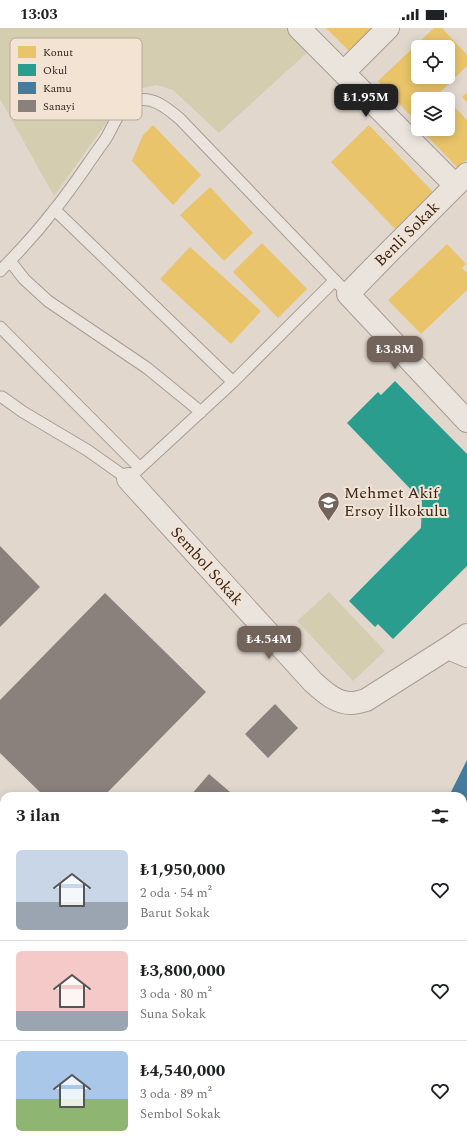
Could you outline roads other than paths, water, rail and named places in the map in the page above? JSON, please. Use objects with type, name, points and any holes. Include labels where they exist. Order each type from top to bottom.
[{"type":"street","points":[[299,28],[344,72],[461,180]]},
{"type":"street","points":[[344,72],[388,28]]},
{"type":"street","name":"Benli Sokak","points":[[341,288],[461,180]]},
{"type":"street","points":[[341,288],[467,421]]},
{"type":"street","name":"Sembol Sokak","points":[[134,474],[313,682],[327,694],[341,701],[354,703],[366,700],[458,652],[467,635]]},
{"type":"lane","points":[[134,474],[233,382],[341,288],[180,119],[155,101],[142,99]]},
{"type":"lane","points":[[0,271],[55,210],[106,137],[115,120]]},
{"type":"lane","points":[[55,210],[233,382]]},
{"type":"lane","points":[[10,261],[24,279],[48,300],[147,368],[201,412]]},
{"type":"lane","points":[[0,327],[134,474]]},
{"type":"lane","points":[[2,397],[23,412],[87,450],[134,474]]},
{"type":"place","name":"Mehmet Akif Ersoy İlkokulu","points":[[329,522]]}]
